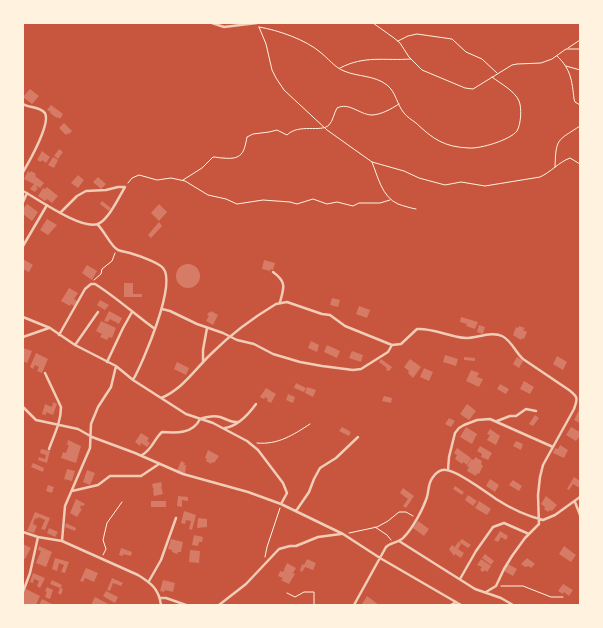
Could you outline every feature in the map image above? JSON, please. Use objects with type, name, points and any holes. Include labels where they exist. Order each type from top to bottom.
[{"type":"street","points":[[212,23],[224,27],[256,23]]},
{"type":"street","points":[[23,104],[44,112],[46,123],[36,150],[23,172]]},
{"type":"street","points":[[23,191],[47,205],[60,212],[80,222],[98,224],[113,208],[125,187],[118,186],[106,190],[86,192],[78,196],[60,212]]},
{"type":"street","points":[[23,202],[27,193]]},
{"type":"street","points":[[23,246],[47,205]]},
{"type":"street","points":[[98,224],[116,249],[157,263],[164,268],[166,274],[167,283],[162,309],[144,358],[133,380]]},
{"type":"street","points":[[273,272],[278,275],[284,284],[284,291],[280,302]]},
{"type":"street","points":[[59,335],[85,289],[92,284],[116,298],[155,329]]},
{"type":"street","points":[[161,398],[184,384],[203,362],[248,321],[280,302],[293,303],[322,314],[330,315],[345,326],[392,345],[401,344],[417,329],[464,338],[498,334],[508,340],[523,359],[576,395],[579,400],[546,458],[541,474],[538,495],[540,524],[529,534],[505,566],[496,586],[486,592]]},
{"type":"street","points":[[162,309],[170,311],[237,340],[254,344],[273,354],[300,362],[353,370],[361,369],[388,352],[392,345]]},
{"type":"street","points":[[75,345],[98,312]]},
{"type":"street","points":[[107,362],[132,312]]},
{"type":"street","points":[[23,317],[50,328],[75,345],[116,366],[133,380],[186,414],[213,423],[251,443],[286,487],[286,494],[281,504]]},
{"type":"street","points":[[23,337],[50,328]]},
{"type":"street","points":[[203,362],[203,350],[207,328]]},
{"type":"street","points":[[62,541],[65,506],[90,448],[92,437],[91,424],[98,407],[111,387],[116,366]]},
{"type":"street","points":[[45,373],[61,407],[58,424],[49,449]]},
{"type":"street","points":[[224,429],[238,422],[250,412],[256,404]]},
{"type":"street","points":[[23,407],[36,420],[78,429],[92,437],[159,464],[206,481],[242,490],[281,504],[344,534],[380,558],[461,605]]},
{"type":"street","points":[[497,422],[510,416],[516,416],[526,409],[536,411]]},
{"type":"street","points":[[200,419],[215,416],[230,422],[238,422]]},
{"type":"street","points":[[141,456],[149,450],[162,432],[180,433],[197,425],[200,419]]},
{"type":"street","points":[[448,470],[453,437],[458,428],[477,420],[490,419],[553,447]]},
{"type":"street","points":[[296,512],[309,492],[320,468],[336,458],[358,437]]},
{"type":"street","points":[[72,491],[98,485],[110,476],[141,476],[159,464]]},
{"type":"street","points":[[354,605],[386,547],[392,542],[398,541],[405,536],[424,504],[431,480],[441,470],[448,470],[472,483],[508,506],[539,519],[546,519],[555,515],[580,497]]},
{"type":"street","points":[[574,502],[580,515]]},
{"type":"street","points":[[149,581],[161,560],[176,518]]},
{"type":"street","points":[[460,578],[476,551],[493,527],[498,524],[504,524],[529,534]]},
{"type":"street","points":[[23,532],[38,537],[62,541],[122,567],[149,581],[155,587],[160,598],[161,605]]},
{"type":"street","points":[[219,605],[246,584],[281,548],[292,545],[296,546],[318,537],[344,534]]},
{"type":"street","points":[[23,592],[30,574],[38,537]]},
{"type":"street","points":[[398,541],[460,578],[475,589],[502,598],[513,605]]},
{"type":"street","points":[[160,598],[164,597],[186,605]]},
{"type":"street","points":[[451,605],[456,602]]},
{"type":"path","points":[[256,23],[266,44],[272,70],[279,84],[325,128],[358,154],[372,162],[445,185],[460,182],[486,186],[540,177],[555,168],[562,161],[570,158],[580,164]]},
{"type":"path","points":[[373,23],[386,31],[398,42],[411,59],[426,72],[465,88],[473,88],[516,64],[541,63],[548,61],[580,40]]},
{"type":"path","points":[[377,26],[380,23]]},
{"type":"path","points":[[258,27],[280,32],[314,48],[340,69],[381,81],[389,86],[404,113],[441,143],[469,148],[478,148],[508,137],[516,132],[520,110],[519,100],[515,95],[492,77]]},
{"type":"path","points":[[398,42],[408,36],[417,34],[452,39],[469,54],[482,60],[497,74]]},
{"type":"path","points":[[568,48],[580,49]]},
{"type":"path","points":[[557,56],[566,66],[570,74],[574,99],[580,105]]},
{"type":"path","points":[[340,69],[350,63],[367,59],[411,59]]},
{"type":"path","points":[[566,66],[580,70]]},
{"type":"path","points":[[183,180],[202,168],[213,157],[236,158],[241,156],[247,137],[250,134],[277,130],[286,135],[301,128],[325,128],[329,125],[336,109],[340,106],[350,107],[374,115],[399,104]]},
{"type":"path","points":[[555,168],[558,143],[562,137],[580,126]]},
{"type":"path","points":[[372,162],[382,188],[390,200],[397,204],[416,210]]},
{"type":"path","points":[[125,187],[132,178],[139,175],[157,180],[171,178],[183,180],[190,183],[206,195],[226,199],[237,204],[263,200],[297,204],[313,199],[327,204],[337,202],[353,206],[359,203],[380,203],[390,200]]},
{"type":"path","points":[[92,284],[95,278],[101,274],[102,269],[113,260],[116,249]]},
{"type":"path","points":[[251,443],[270,444],[281,441],[310,424]]},
{"type":"path","points":[[101,559],[106,549],[103,540],[107,523],[122,502]]},
{"type":"path","points":[[265,565],[267,547],[276,524],[281,504]]},
{"type":"path","points":[[344,534],[382,525],[396,514],[403,511],[416,518]]},
{"type":"path","points":[[376,527],[387,535],[392,542]]},
{"type":"path","points":[[496,586],[523,586],[551,597],[563,597]]},
{"type":"path","points":[[287,593],[295,597],[304,592],[314,592],[314,605]]},
{"type":"building","points":[[30,89],[39,96],[32,104],[23,97]]},
{"type":"building","points":[[51,105],[63,114],[60,119],[47,110]]},
{"type":"building","points":[[64,123],[72,131],[66,135],[59,128]]},
{"type":"building","points":[[59,149],[63,152],[58,159],[54,156]]},
{"type":"building","points":[[42,151],[50,157],[46,163],[42,160],[41,162],[37,160]]},
{"type":"building","points":[[53,157],[58,160],[54,168],[48,165]]},
{"type":"building","points":[[28,171],[36,174],[35,176],[44,183],[40,188],[37,186],[36,187],[38,188],[35,192],[30,189],[34,184],[24,179]]},
{"type":"building","points":[[78,175],[84,180],[78,188],[71,183]]},
{"type":"building","points":[[98,177],[106,184],[101,189],[93,182]]},
{"type":"building","points":[[47,187],[58,196],[52,203],[47,199],[45,201],[38,196],[43,188],[45,189]]},
{"type":"building","points":[[102,201],[111,208],[109,211],[100,204]]},
{"type":"building","points":[[27,204],[38,212],[32,221],[23,214],[23,209]]},
{"type":"building","points":[[159,204],[167,212],[159,221],[151,213]]},
{"type":"building","points":[[47,219],[57,225],[48,235],[40,230]]},
{"type":"building","points":[[159,222],[162,226],[151,238],[148,235]]},
{"type":"building","points":[[23,259],[33,265],[29,272],[23,269]]},
{"type":"building","points":[[264,260],[275,263],[273,270],[271,269],[270,271],[262,269]]},
{"type":"building","points":[[188,264],[197,267],[200,276],[197,285],[188,288],[179,285],[176,276],[179,267]]},
{"type":"building","points":[[87,265],[97,271],[92,280],[82,273]]},
{"type":"building","points":[[124,283],[133,283],[133,294],[142,294],[142,297],[124,297]]},
{"type":"building","points":[[69,288],[78,293],[74,299],[77,301],[74,306],[71,304],[70,306],[61,301]]},
{"type":"building","points":[[332,298],[340,300],[338,307],[330,305]]},
{"type":"building","points":[[100,300],[109,305],[105,310],[97,305]]},
{"type":"building","points":[[359,306],[370,310],[367,318],[356,314]]},
{"type":"building","points":[[109,311],[122,318],[119,324],[110,319],[108,322],[104,321]]},
{"type":"building","points":[[211,311],[218,315],[213,325],[206,321],[209,316],[207,315]]},
{"type":"building","points":[[461,317],[478,322],[475,329],[460,322]]},
{"type":"building","points":[[101,321],[116,328],[112,338],[109,337],[107,340],[100,337],[102,334],[96,331]]},
{"type":"building","points":[[479,325],[485,327],[483,334],[477,332]]},
{"type":"building","points":[[519,326],[525,328],[523,330],[527,332],[524,339],[522,338],[521,340],[513,335],[516,327],[518,328]]},
{"type":"building","points":[[311,341],[319,345],[317,352],[308,348]]},
{"type":"building","points":[[327,345],[340,351],[337,358],[324,352]]},
{"type":"building","points":[[23,348],[32,351],[27,363],[23,361]]},
{"type":"building","points":[[352,351],[363,355],[361,362],[349,358]]},
{"type":"building","points":[[36,353],[48,359],[42,373],[37,371],[39,367],[35,365],[33,369],[30,367]]},
{"type":"building","points":[[445,355],[458,359],[456,366],[443,362]]},
{"type":"building","points":[[557,356],[567,362],[563,370],[553,364]]},
{"type":"building","points":[[464,357],[475,358],[475,361],[464,360]]},
{"type":"building","points":[[517,357],[523,361],[519,368],[513,364]]},
{"type":"building","points":[[381,359],[392,367],[389,371],[386,370],[387,368],[379,362]]},
{"type":"building","points":[[410,359],[421,367],[413,378],[408,373],[409,371],[404,367]]},
{"type":"building","points":[[177,362],[189,368],[186,375],[174,369]]},
{"type":"building","points":[[424,368],[433,372],[429,381],[420,377]]},
{"type":"building","points":[[471,370],[479,373],[477,377],[483,379],[479,387],[466,381]]},
{"type":"building","points":[[524,381],[534,387],[530,394],[520,389]]},
{"type":"building","points":[[296,383],[306,388],[304,392],[294,388]]},
{"type":"building","points":[[500,384],[509,389],[506,394],[497,389]]},
{"type":"building","points":[[307,387],[316,390],[313,397],[305,393]]},
{"type":"building","points":[[266,388],[276,394],[271,403],[267,401],[268,399],[265,397],[264,399],[260,397]]},
{"type":"building","points":[[288,394],[295,397],[293,403],[286,400]]},
{"type":"building","points":[[384,396],[392,398],[391,403],[382,401]]},
{"type":"building","points":[[53,402],[57,404],[53,415],[46,412],[46,415],[42,414],[45,404],[52,407]]},
{"type":"building","points":[[467,404],[476,411],[469,420],[460,414]]},
{"type":"building","points":[[580,410],[580,423],[574,420]]},
{"type":"building","points":[[535,415],[539,418],[533,426],[529,424]]},
{"type":"building","points":[[449,418],[455,421],[451,427],[445,424]]},
{"type":"building","points":[[342,427],[351,432],[349,436],[339,431]]},
{"type":"building","points":[[466,427],[477,434],[472,444],[460,437]]},
{"type":"building","points":[[571,427],[580,432],[580,436],[576,441],[566,435]]},
{"type":"building","points":[[490,429],[500,436],[496,445],[487,440],[490,435],[487,434]]},
{"type":"building","points":[[141,433],[149,438],[147,441],[150,443],[147,447],[141,443],[140,446],[135,442]]},
{"type":"building","points":[[68,440],[81,446],[76,463],[61,458],[63,452],[66,453],[69,445],[67,445]]},
{"type":"building","points":[[516,441],[523,444],[521,450],[513,446]]},
{"type":"building","points":[[560,445],[568,450],[564,458],[553,453],[555,448],[558,449]]},
{"type":"building","points":[[480,446],[492,453],[488,460],[481,457],[482,454],[477,451]]},
{"type":"building","points":[[457,448],[471,458],[467,465],[463,462],[462,464],[455,459],[457,455],[454,453]]},
{"type":"building","points":[[41,449],[50,451],[47,463],[38,460],[39,457],[45,459],[46,455],[40,453]]},
{"type":"building","points":[[208,450],[219,456],[214,463],[212,462],[211,464],[206,461],[207,459],[205,458]]},
{"type":"building","points":[[475,457],[482,461],[481,464],[483,466],[479,474],[477,473],[476,476],[467,471],[469,467],[467,466],[471,459],[474,460]]},
{"type":"building","points":[[181,461],[185,463],[184,465],[186,465],[185,474],[177,471]]},
{"type":"building","points":[[33,463],[44,468],[43,472],[31,467]]},
{"type":"building","points":[[67,469],[75,471],[72,481],[64,479]]},
{"type":"building","points":[[87,470],[95,473],[90,485],[83,482]]},
{"type":"building","points":[[574,477],[580,481],[580,488],[573,484],[569,490],[567,489]]},
{"type":"building","points":[[490,479],[499,485],[495,492],[486,486]]},
{"type":"building","points":[[513,480],[522,486],[519,491],[509,485]]},
{"type":"building","points":[[161,482],[163,494],[154,496],[152,484]]},
{"type":"building","points":[[48,485],[54,487],[52,493],[46,491]]},
{"type":"building","points":[[455,486],[464,492],[462,495],[453,489]]},
{"type":"building","points":[[403,488],[414,496],[406,508],[403,506],[408,499],[400,493]]},
{"type":"building","points":[[468,495],[477,501],[473,506],[465,500]]},
{"type":"building","points":[[178,496],[188,497],[188,501],[182,500],[182,507],[177,506]]},
{"type":"building","points":[[546,496],[557,505],[552,511],[550,510],[548,512],[541,504]]},
{"type":"building","points":[[76,499],[85,504],[83,506],[81,505],[80,508],[82,509],[77,517],[70,513]]},
{"type":"building","points":[[151,501],[166,501],[166,507],[151,507]]},
{"type":"building","points":[[479,501],[491,509],[487,515],[475,508]]},
{"type":"building","points":[[184,511],[196,515],[192,530],[189,529],[191,521],[186,520],[185,524],[181,523]]},
{"type":"building","points":[[35,512],[50,518],[45,530],[41,529],[45,520],[38,517],[37,519],[35,518],[33,524],[37,526],[34,533],[27,531]]},
{"type":"building","points":[[198,518],[207,519],[207,527],[197,528]]},
{"type":"building","points":[[418,521],[429,529],[424,536],[413,528]]},
{"type":"building","points":[[66,523],[76,528],[75,531],[65,527]]},
{"type":"building","points":[[49,528],[58,532],[55,537],[47,533]]},
{"type":"building","points":[[500,531],[508,536],[506,540],[501,537],[498,542],[494,540]]},
{"type":"building","points":[[194,535],[203,537],[202,542],[199,542],[198,546],[192,545]]},
{"type":"building","points":[[171,539],[183,542],[181,552],[178,552],[177,554],[168,549]]},
{"type":"building","points":[[462,539],[471,545],[468,548],[459,542]]},
{"type":"building","points":[[458,542],[461,544],[458,549],[464,553],[461,558],[455,554],[454,556],[449,549],[452,545],[455,547]]},
{"type":"building","points":[[23,544],[31,548],[25,559],[23,557]]},
{"type":"building","points":[[39,546],[52,552],[46,567],[36,563],[41,551],[38,550]]},
{"type":"building","points":[[564,546],[576,555],[571,562],[559,554]]},
{"type":"building","points":[[121,548],[132,552],[131,556],[123,554],[123,556],[119,555]]},
{"type":"building","points":[[190,550],[200,551],[199,563],[189,562]]},
{"type":"building","points":[[485,554],[494,561],[491,565],[482,558]]},
{"type":"building","points":[[55,558],[69,562],[65,573],[61,572],[64,565],[59,563],[57,571],[52,569]]},
{"type":"building","points":[[527,558],[535,564],[531,568],[529,566],[525,567],[521,564]]},
{"type":"building","points":[[307,559],[316,563],[313,570],[305,567],[302,572],[300,571],[302,564],[304,565]]},
{"type":"building","points":[[481,559],[491,566],[487,572],[485,570],[483,572],[480,570],[482,567],[477,565]]},
{"type":"building","points":[[287,563],[296,568],[293,573],[295,574],[289,584],[281,580],[283,578],[278,576],[280,571],[283,572]]},
{"type":"building","points":[[508,564],[517,569],[513,576],[504,571]]},
{"type":"building","points":[[86,568],[98,573],[94,582],[85,578],[83,582],[80,581]]},
{"type":"building","points":[[33,573],[45,578],[40,588],[37,586],[39,581],[34,579],[33,583],[30,582]]},
{"type":"building","points":[[112,578],[123,583],[121,586],[113,583],[110,591],[107,590]]},
{"type":"building","points":[[52,580],[62,585],[61,588],[63,589],[61,595],[58,593],[60,588],[50,584]]},
{"type":"building","points":[[163,580],[175,583],[173,592],[165,590],[164,592],[160,591]]},
{"type":"building","points":[[563,584],[573,590],[569,596],[564,592],[563,594],[558,591]]},
{"type":"building","points":[[47,587],[53,590],[50,599],[45,597]]},
{"type":"building","points":[[26,589],[40,596],[36,605],[23,605],[23,596]]},
{"type":"building","points":[[106,591],[118,597],[115,603],[103,596]]},
{"type":"building","points":[[367,596],[379,605],[362,604]]},
{"type":"building","points":[[95,597],[110,605],[91,605]]},
{"type":"building","points":[[42,599],[54,605],[39,605]]}]
